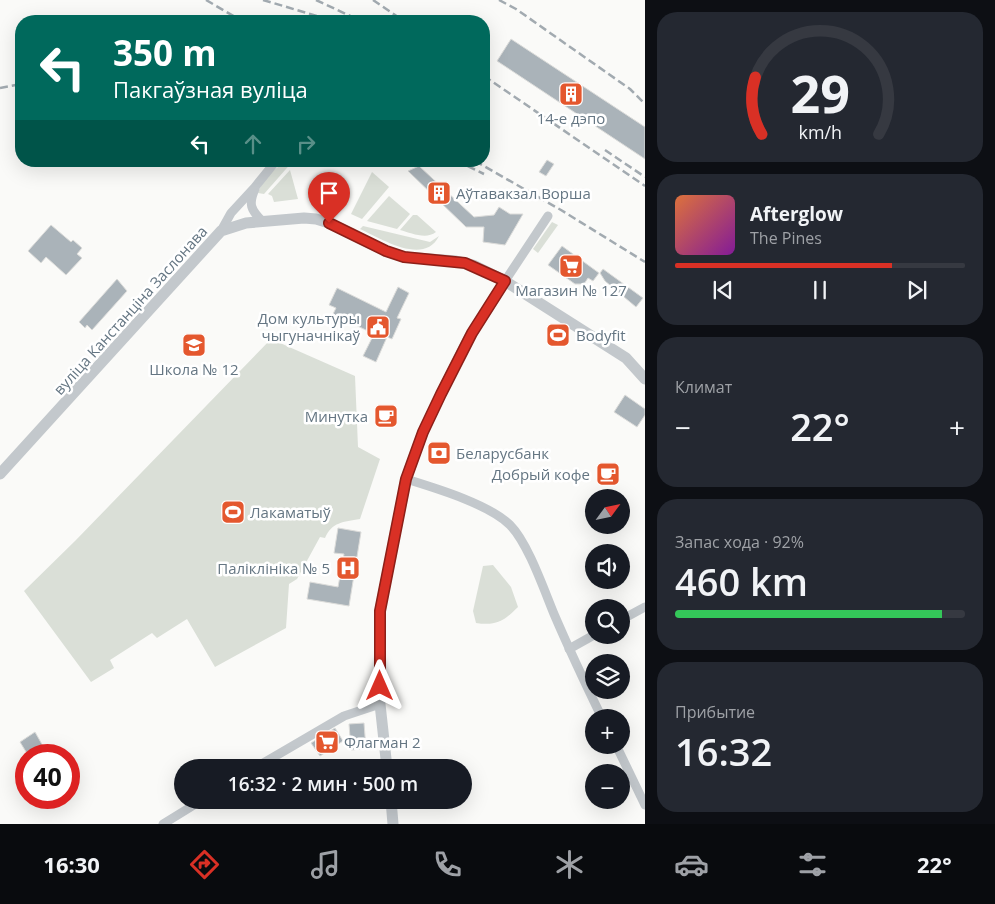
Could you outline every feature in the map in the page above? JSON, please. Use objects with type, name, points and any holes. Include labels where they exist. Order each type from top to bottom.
[{"type":"street","name":"вуліца Канстанціна Заслонава","points":[[0,474],[221,231],[231,213],[271,167]]},
{"type":"street","points":[[255,187],[250,204],[253,214],[262,221]]},
{"type":"street","points":[[386,759],[380,704],[380,611],[406,479],[423,432],[472,333],[548,216]]},
{"type":"street","points":[[221,231],[234,226],[262,221],[316,219],[329,223],[386,251],[404,257],[465,263],[505,281],[626,358],[645,379]]},
{"type":"street","points":[[406,479],[474,504],[497,515],[510,525],[520,537],[598,709]]},
{"type":"street","points":[[630,615],[645,607]]},
{"type":"street","points":[[569,649],[585,640]]},
{"type":"street","points":[[271,759],[344,716],[380,704]]},
{"type":"street","points":[[620,754],[645,805]]},
{"type":"street","points":[[163,824],[187,809]]},
{"type":"street","points":[[391,809],[393,824]]},
{"type":"shaded area","points":[[288,167],[264,194],[258,193],[269,174],[277,168]]},
{"type":"shaded area","points":[[290,170],[298,199],[274,202],[272,196],[268,194]]},
{"type":"shaded area","points":[[372,172],[389,187],[362,219],[351,214]]},
{"type":"shaded area","points":[[389,196],[410,214],[397,229],[367,221]]},
{"type":"shaded area","points":[[413,215],[417,215],[436,232],[423,236],[400,230]]},
{"type":"shaded area","points":[[552,222],[558,225],[538,253],[533,249]]},
{"type":"shaded area","points":[[363,226],[430,242],[439,236],[432,245],[423,249],[413,250],[402,248],[380,239],[360,229]]},
{"type":"shaded area","name":"Лакаматыў","points":[[271,339],[355,376],[358,447],[380,459],[360,519],[339,524],[331,529],[325,538],[320,537],[297,579],[289,584],[286,628],[215,667],[187,619],[157,638],[152,633],[110,660],[114,668],[91,682],[24,591]]},
{"type":"shaded area","points":[[493,565],[511,587],[518,607],[508,616],[494,623],[476,623],[473,611],[483,566]]},
{"type":"building","name":"14-е дэпо","points":[[511,39],[645,127],[645,159],[497,61]]},
{"type":"building","points":[[547,160],[554,164],[546,176],[539,172]]},
{"type":"building","points":[[420,167],[474,217],[494,215],[499,207],[510,214],[523,214],[505,245],[483,242],[484,227],[466,227],[408,171]]},
{"type":"building","points":[[51,225],[71,242],[73,240],[82,248],[77,254],[82,258],[66,275],[46,257],[41,263],[28,251]]},
{"type":"building","name":"Магазин № 127","points":[[562,246],[599,273],[593,281],[588,278],[584,284],[575,284],[548,265]]},
{"type":"building","points":[[603,269],[643,298],[636,307],[605,281],[600,273]]},
{"type":"building","points":[[117,279],[127,291],[92,330],[87,325],[85,328],[79,322]]},
{"type":"building","name":"Дом культуры чыгуначнікаў","points":[[398,287],[409,293],[397,318],[401,319],[392,339],[387,337],[376,362],[363,356],[374,334],[333,314],[336,308],[329,305],[337,288],[386,312]]},
{"type":"building","points":[[625,395],[645,409],[645,415],[637,427],[614,412]]},
{"type":"building","name":"Минутка","points":[[382,408],[394,413],[392,419],[386,422],[378,419]]},
{"type":"building","name":"Паліклініка № 5","points":[[338,528],[361,532],[349,606],[307,599],[310,582],[338,587],[344,554],[334,553]]},
{"type":"building","points":[[364,723],[366,749],[351,750],[349,724]]},
{"type":"building","name":"Флагман 2","points":[[335,728],[343,741],[320,756],[311,743]]},
{"type":"building","points":[[35,732],[42,744],[21,744],[20,742]]},
{"type":"railway","points":[[206,0],[232,15]]},
{"type":"railway","points":[[263,0],[314,15]]},
{"type":"railway","points":[[316,0],[348,15]]},
{"type":"railway","points":[[373,0],[395,15]]},
{"type":"railway","points":[[499,0],[516,9],[630,89],[645,104]]},
{"type":"railway","points":[[490,80],[645,186]]},
{"type":"railway","points":[[0,88],[15,85]]},
{"type":"railway","points":[[605,150],[645,177]]},
{"type":"railway","points":[[469,167],[484,174]]},
{"type":"railway","points":[[486,167],[561,210],[645,262]]},
{"type":"place","name":"14-е дэпо","points":[[571,94]]},
{"type":"place","name":"Аўтавакзал Ворша","points":[[439,193]]},
{"type":"place","name":"Магазин № 127","points":[[571,266]]},
{"type":"place","name":"Дом культуры чыгуначнікаў","points":[[378,327]]},
{"type":"place","name":"Bodyfit","points":[[558,335]]},
{"type":"place","name":"Школа № 12","points":[[194,345]]},
{"type":"place","name":"Минутка","points":[[386,416]]},
{"type":"place","name":"Беларусбанк","points":[[439,453]]},
{"type":"place","name":"Добрый кофе","points":[[608,474]]},
{"type":"place","name":"Лакаматыў","points":[[233,512]]},
{"type":"place","name":"Паліклініка № 5","points":[[348,568]]},
{"type":"place","name":"Флагман 2","points":[[327,742]]},
{"type":"route","points":[[329,223],[386,251],[404,257],[465,263],[505,281],[472,333],[441,394],[423,432],[406,479],[380,611],[380,686]]}]
